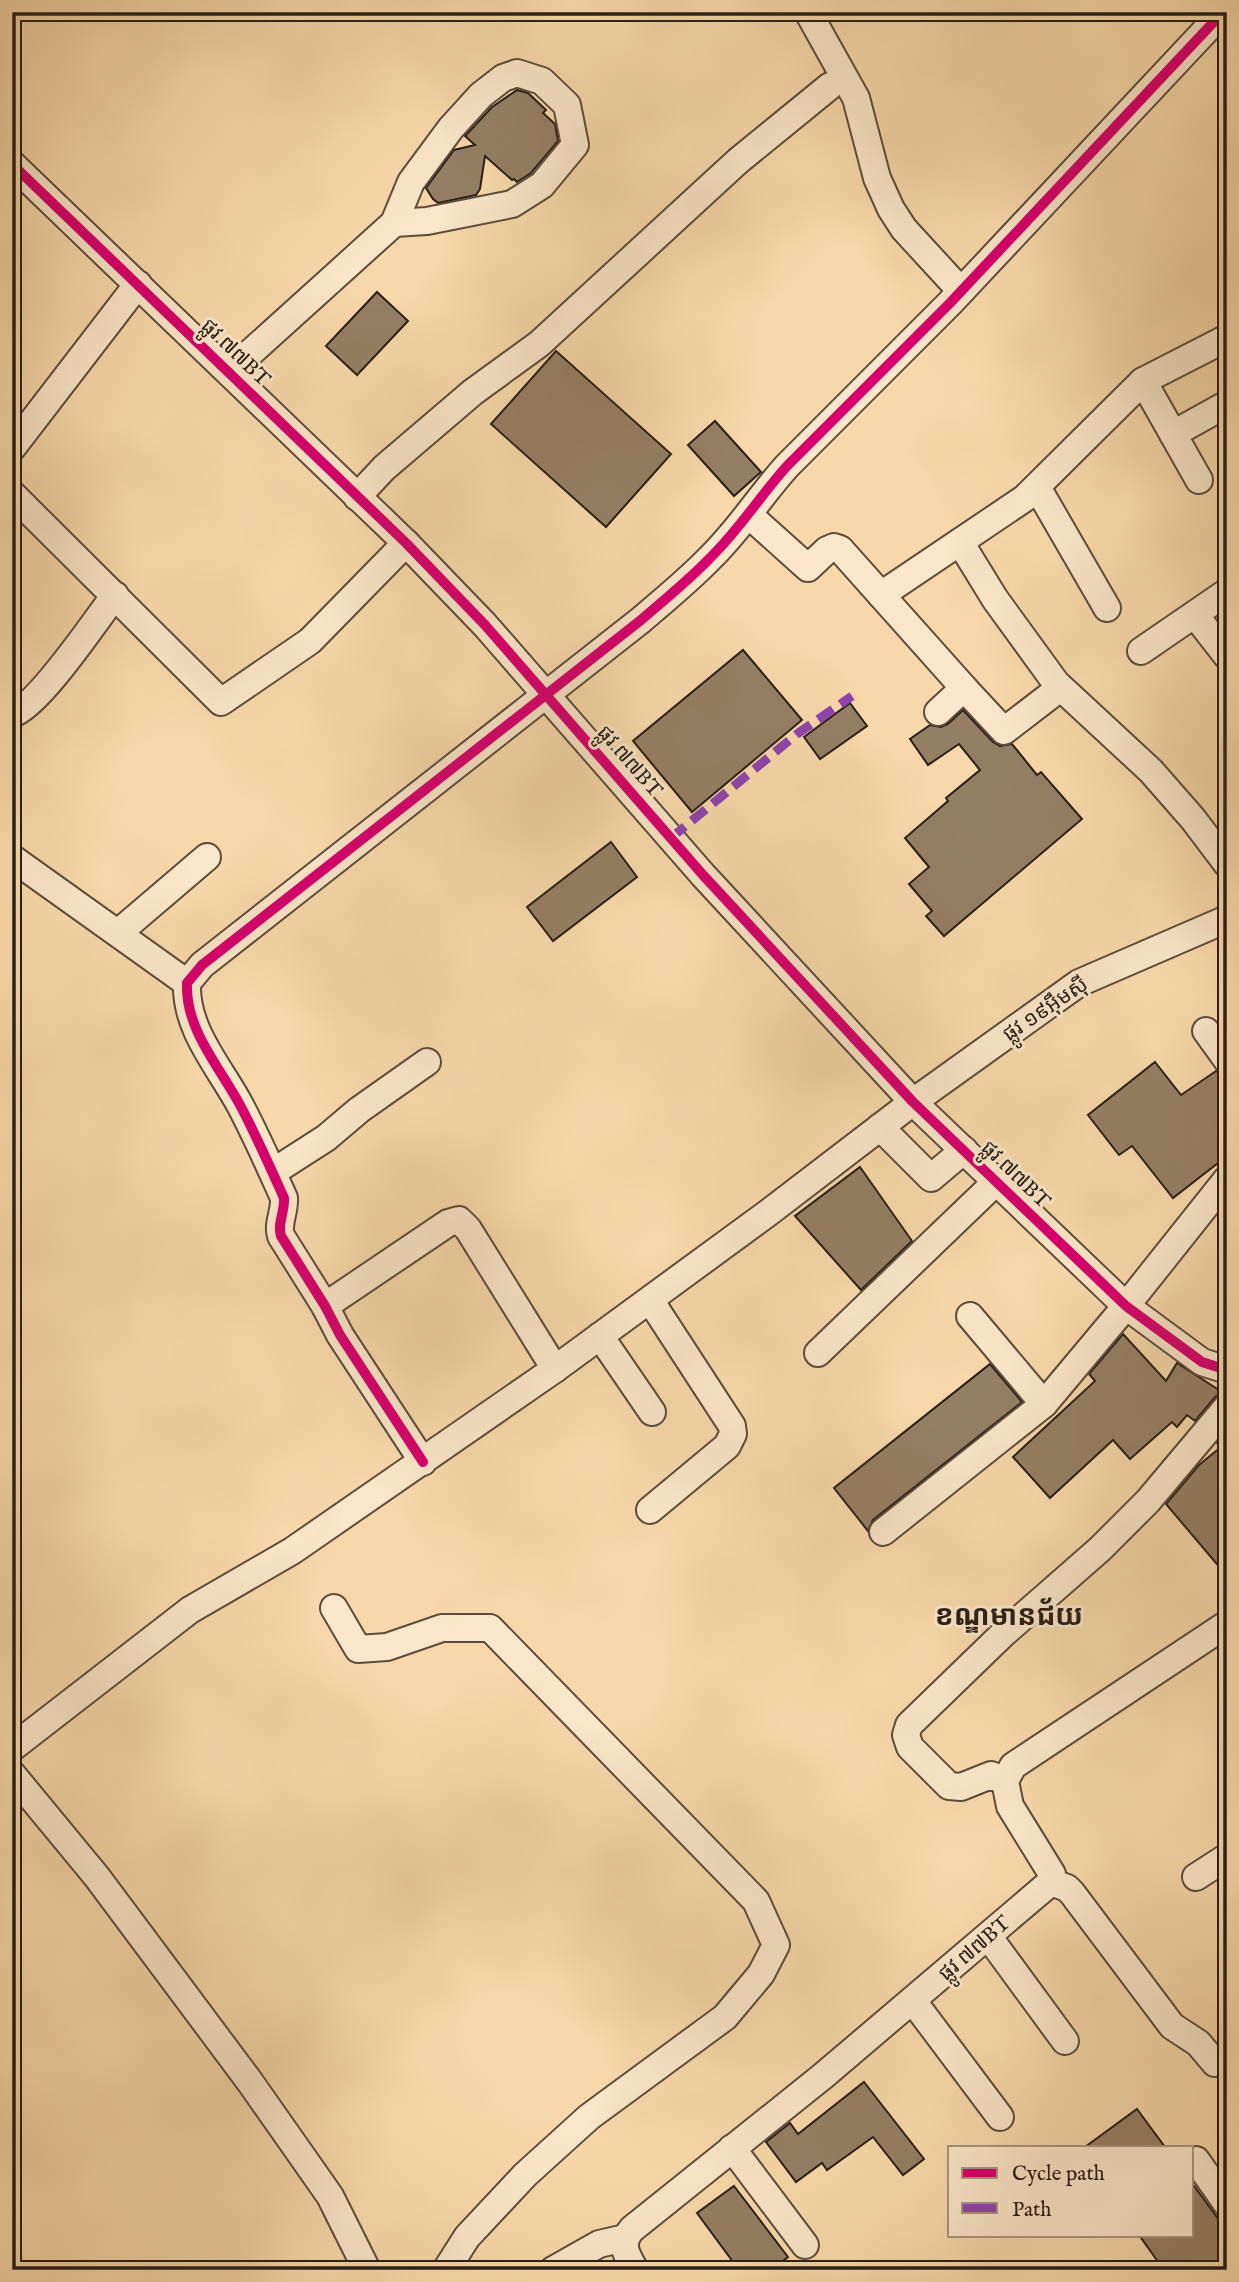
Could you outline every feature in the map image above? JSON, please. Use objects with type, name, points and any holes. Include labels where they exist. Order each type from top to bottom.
[{"type":"street","points":[[808,12],[856,98],[877,178],[891,209],[904,229],[961,291]]},
{"type":"street","points":[[423,1462],[340,1335],[281,1236],[278,1227],[284,1198],[239,1103],[214,1064],[189,1014],[187,983],[212,957],[641,620],[710,558],[749,515],[763,493],[787,466],[961,291],[1223,12]]},
{"type":"street","points":[[229,372],[394,223],[411,183],[451,128],[481,95],[503,78],[517,73],[542,81],[567,105],[575,145],[542,185],[512,204],[427,221],[394,223]]},
{"type":"street","points":[[357,497],[384,468],[473,392],[539,344],[738,161],[830,86]]},
{"type":"street","name":"ផ្លូវ ៧៧BT","points":[[12,164],[406,543],[485,625],[703,876],[913,1102],[1126,1306],[1202,1362],[1227,1370]]},
{"type":"street","points":[[12,447],[138,284]]},
{"type":"street","points":[[881,596],[1025,498],[1143,382],[1227,338]]},
{"type":"street","points":[[1143,382],[1199,480]]},
{"type":"street","points":[[1173,434],[1227,404]]},
{"type":"street","points":[[1037,487],[1107,608]]},
{"type":"street","points":[[12,494],[221,702],[310,641],[406,543]]},
{"type":"street","points":[[749,515],[808,568],[827,550],[834,547],[840,549],[1004,731],[1060,688]]},
{"type":"street","points":[[960,542],[995,599],[1060,688],[1151,771],[1193,819],[1227,864]]},
{"type":"street","points":[[1141,651],[1227,592]]},
{"type":"street","points":[[12,714],[24,708],[39,692],[115,596]]},
{"type":"street","points":[[1195,615],[1227,656]]},
{"type":"street","points":[[938,712],[964,688]]},
{"type":"street","points":[[118,933],[207,857]]},
{"type":"street","points":[[12,858],[187,983]]},
{"type":"street","name":"ផ្លូវ ១៩អ៊ឹមស៊ី","points":[[12,1748],[190,1610],[292,1551],[555,1369],[1079,982],[1227,919]]},
{"type":"street","points":[[1206,1031],[1227,1060]]},
{"type":"street","points":[[273,1172],[326,1138],[359,1110],[427,1062]]},
{"type":"street","points":[[880,1127],[932,1178],[964,1150]]},
{"type":"street","points":[[883,1532],[1044,1404],[1227,1179]]},
{"type":"street","points":[[818,1353],[997,1181]]},
{"type":"street","points":[[325,1306],[448,1223],[459,1220],[468,1229],[555,1369]]},
{"type":"street","points":[[650,1300],[732,1426],[733,1434],[727,1446],[650,1510]]},
{"type":"street","points":[[970,1316],[1044,1404]]},
{"type":"street","points":[[600,1336],[652,1412]]},
{"type":"street","points":[[1005,1781],[991,1775],[961,1787],[949,1786],[910,1747],[906,1735],[909,1725],[1003,1634],[1100,1549],[1148,1501],[1227,1407]]},
{"type":"street","points":[[334,1608],[358,1649],[387,1647],[442,1628],[490,1628],[756,1901],[776,1945],[761,1974],[725,2017],[589,2117],[525,2175],[467,2237],[446,2270]]},
{"type":"street","points":[[1215,2063],[1198,2043],[1172,2026],[1072,1893],[1067,1888],[1051,1882],[1052,1874],[1010,1806],[1005,1781],[1013,1766],[1227,1624]]},
{"type":"street","points":[[12,1774],[104,1887],[250,2082],[330,2196],[367,2270]]},
{"type":"street","points":[[1196,1877],[1227,1857]]},
{"type":"street","name":"ផ្លូវ ៧៧BT","points":[[625,2238],[632,2229],[913,2001],[1051,1882]]},
{"type":"street","points":[[988,1937],[1065,2041]]},
{"type":"street","points":[[913,2001],[1000,2118]]},
{"type":"street","points":[[732,2148],[805,2245]]},
{"type":"street","points":[[1196,2160],[1227,2204]]},
{"type":"street","points":[[553,2270],[599,2244],[625,2238],[624,2251],[635,2270]]},
{"type":"building","points":[[517,90],[528,93],[546,110],[543,113],[555,124],[558,141],[531,173],[517,182],[485,156],[480,189],[476,195],[438,203],[426,188],[454,150],[475,145],[465,136],[492,107]]},
{"type":"building","points":[[377,292],[408,321],[357,375],[326,346]]},
{"type":"building","points":[[556,351],[671,454],[606,527],[491,424]]},
{"type":"building","points":[[715,421],[761,472],[734,496],[688,445]]},
{"type":"building","points":[[743,650],[802,720],[692,812],[633,741]]},
{"type":"building","points":[[850,703],[867,726],[820,759],[804,737]]},
{"type":"building","points":[[963,710],[993,742],[1000,746],[1012,744],[1037,775],[1041,772],[1082,819],[944,936],[926,916],[932,911],[909,884],[929,867],[905,838],[980,770],[959,744],[928,765],[910,739],[930,725],[941,727],[948,724]]},
{"type":"building","points":[[611,842],[637,877],[553,941],[527,907]]},
{"type":"building","points":[[1155,1062],[1181,1095],[1216,1071],[1227,1075],[1227,1156],[1173,1198],[1132,1146],[1119,1155],[1088,1115]]},
{"type":"building","points":[[860,1167],[912,1241],[861,1290],[795,1216]]},
{"type":"building","points":[[1123,1334],[1166,1381],[1177,1363],[1222,1392],[1195,1421],[1187,1415],[1177,1427],[1172,1422],[1130,1459],[1113,1440],[1050,1498],[1013,1457],[1095,1381],[1089,1374]]},
{"type":"building","points":[[990,1364],[1022,1402],[873,1520],[868,1531],[834,1488]]},
{"type":"building","points":[[1227,1432],[1227,1576],[1166,1504],[1199,1465],[1221,1447],[1217,1443]]},
{"type":"building","points":[[864,2082],[924,2159],[903,2175],[873,2137],[827,2170],[822,2163],[796,2182],[766,2142],[790,2123],[798,2134]]},
{"type":"building","points":[[1137,2109],[1164,2146],[1086,2146]]},
{"type":"building","points":[[734,2186],[788,2257],[771,2270],[739,2270],[697,2213]]},
{"type":"building","points":[[1194,2186],[1227,2231],[1227,2270],[1164,2270],[1140,2236],[1194,2236]]},
{"type":"marked path","points":[[671,838],[797,734],[852,696]]},
{"type":"cycle path","points":[[423,1462],[340,1335],[281,1236],[284,1198],[246,1116],[197,1032],[191,1016],[187,983],[202,965],[641,620],[694,574],[721,547],[787,466],[950,303],[1223,12]]},
{"type":"cycle path","points":[[12,164],[406,543],[485,625],[703,875],[913,1102],[1126,1306],[1202,1362],[1227,1370]]},
{"type":"district","name":"ខណ្ឌមានជ័យ","points":[[1009,1615]]}]
